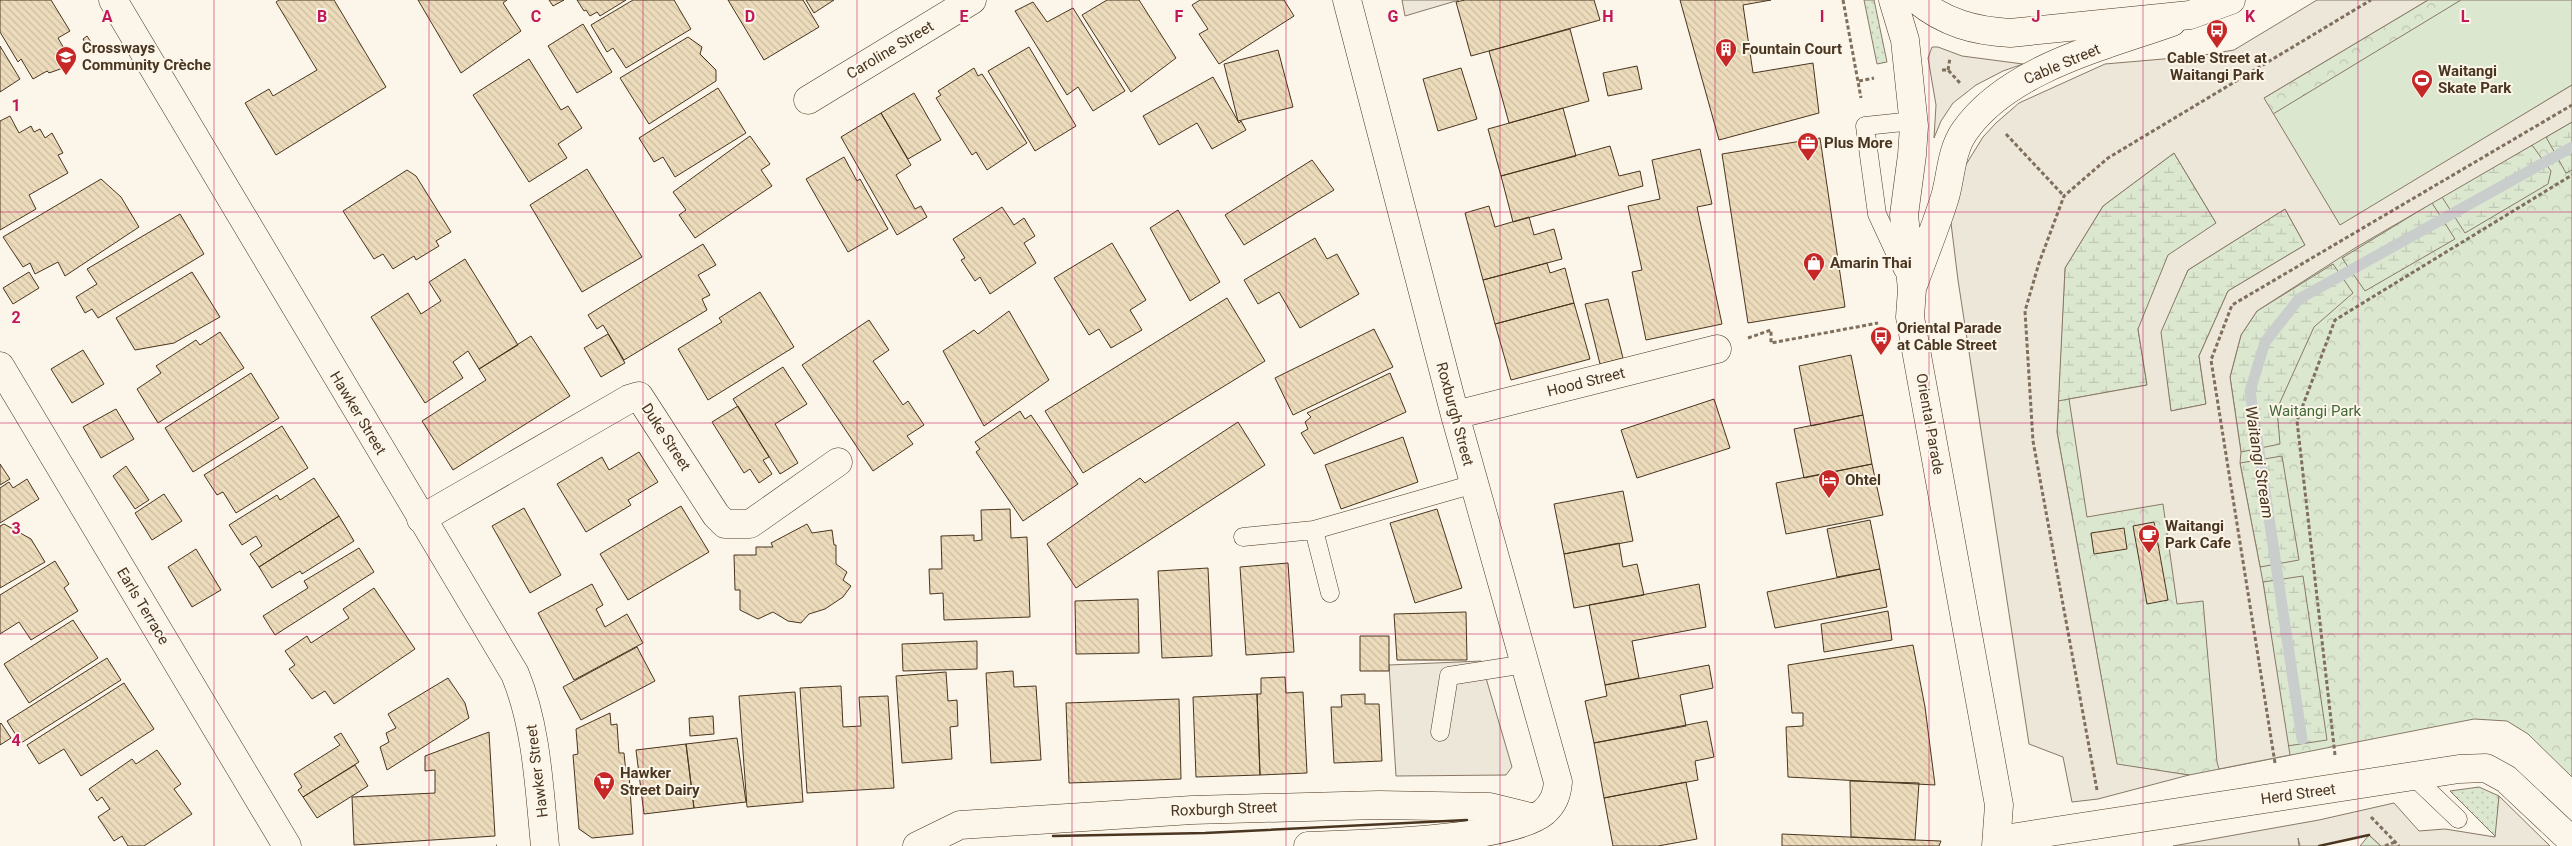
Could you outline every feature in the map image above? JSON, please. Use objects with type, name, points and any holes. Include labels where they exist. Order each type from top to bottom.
[{"type":"street","name":"Hawker Street","points":[[113,0],[515,674],[527,702],[532,724],[545,846]]},
{"type":"street","name":"Caroline Street","points":[[808,100],[972,0]]},
{"type":"street","name":"Roxburgh Street","points":[[1308,846],[1400,844],[1496,831],[1543,813],[1553,803],[1558,782],[1455,415],[1347,0]]},
{"type":"street","name":"Oriental Parade","points":[[1894,0],[1905,40],[1913,121],[1912,155],[1904,215],[1912,289],[1910,317],[1999,805],[1997,843]]},
{"type":"street","name":"Cable Street","points":[[1917,0],[1930,10],[1957,24],[1984,31],[2010,33],[2190,15]]},
{"type":"street","name":"Cable Street","points":[[1912,289],[1945,197],[1955,151],[1964,132],[1983,110],[2012,86],[2039,72],[2231,0]]},
{"type":"street","name":"Hood Street","points":[[1455,415],[1717,349]]},
{"type":"street","name":"Earls Terrace","points":[[0,366],[287,846]]},
{"type":"street","name":"Duke Street","points":[[421,519],[629,398],[639,396],[716,515],[726,524],[750,524],[838,462]]},
{"type":"street","name":"Herd Street","points":[[1997,843],[2282,795],[2459,769],[2486,768],[2506,779],[2572,841]]},
{"type":"street","name":"Roxburgh Street","points":[[917,846],[960,825],[1192,810],[1379,805],[1490,807],[1534,818]]},
{"type":"lane","points":[[1912,289],[1877,214],[1865,126],[1913,121]]},
{"type":"lane","points":[[1243,537],[1314,530],[1474,484]]},
{"type":"lane","points":[[1314,530],[1330,593]]},
{"type":"lane","points":[[1440,732],[1449,676],[1526,664]]},
{"type":"lane","points":[[2413,776],[2458,820]]},
{"type":"path","points":[[1843,0],[1859,81]]},
{"type":"path","points":[[2098,799],[2033,441],[2025,311],[2039,263],[2064,196],[2108,158],[2371,0]]},
{"type":"path","points":[[1948,70],[1951,51]]},
{"type":"path","points":[[1939,70],[1948,70],[1963,87]]},
{"type":"path","points":[[2282,795],[2272,748],[2211,360],[2232,305],[2572,105]]},
{"type":"path","points":[[2002,130],[2064,196]]},
{"type":"path","points":[[2339,788],[2297,421],[2335,320],[2572,175]]},
{"type":"path","points":[[1717,349],[1771,330],[1771,343],[1910,317]]},
{"type":"path","points":[[2385,846],[2395,842]]},
{"type":"green space","points":[[1864,0],[1874,0],[1887,62],[1877,64]]},
{"type":"green space","name":"Waitangi Park","points":[[2428,0],[2572,0],[2572,777],[2528,734],[2507,721],[2474,719],[2189,775],[2117,765],[2057,432],[2065,268],[2264,98]]},
{"type":"green space","name":"Waitangi Skate Park","points":[[2461,0],[2572,0],[2572,85],[2340,226],[2273,114]]},
{"type":"green space","points":[[2572,122],[2572,170],[2566,173],[2546,137]]},
{"type":"green space","points":[[2532,145],[2551,171],[2548,184],[2465,233],[2442,197]]},
{"type":"green space","points":[[2174,153],[2216,223],[2138,329],[2147,385],[2058,401],[2065,268],[2103,206]]},
{"type":"green space","points":[[2432,203],[2455,239],[2365,291],[2342,258]]},
{"type":"green space","points":[[2285,209],[2305,245],[2228,291],[2199,356],[2206,404],[2171,411],[2160,332],[2188,270]]},
{"type":"green space","points":[[2333,264],[2353,293],[2314,327],[2277,409],[2280,444],[2241,452],[2230,377],[2241,335],[2257,311]]},
{"type":"green space","points":[[2282,456],[2299,560],[2260,567],[2240,463]]},
{"type":"green space","points":[[2303,576],[2327,740],[2287,746],[2263,582]]},
{"type":"green space","points":[[2479,787],[2499,796],[2496,837],[2450,791]]},
{"type":"green space","points":[[2369,835],[2381,846],[2360,846]]},
{"type":"shaded area","points":[[1402,0],[1459,0],[1405,16]]},
{"type":"shaded area","points":[[2317,0],[2428,0],[2264,98],[2340,225],[2572,85],[2572,122],[2355,248],[2257,311],[2241,335],[2230,377],[2241,452],[2240,463],[2263,582],[2290,755],[2219,769],[2203,601],[2177,604],[2163,504],[2087,517],[2069,399],[2147,385],[2138,329],[2168,255],[2216,223],[2174,153],[2103,206],[2065,268],[2057,432],[2117,764],[2189,775],[2098,799],[2072,802],[2063,757],[2029,744],[1958,280],[1951,223],[1962,171],[1983,137],[2019,103],[2105,64],[2198,56],[2234,50]],"holes":[[[2285,209],[2305,245],[2228,291],[2199,356],[2206,404],[2171,411],[2161,332],[2188,270]]]},
{"type":"shaded area","points":[[1932,47],[1938,47],[1962,56],[2023,64],[2003,71],[1976,85],[1953,103],[1941,121],[1934,138],[1936,105],[1928,58]]},
{"type":"shaded area","points":[[1481,661],[1512,767],[1506,775],[1396,776],[1389,665]]},
{"type":"shaded area","points":[[2499,796],[2550,846],[2381,846],[2369,835],[2319,846],[2300,846],[2298,838],[2299,846],[2173,846],[2319,820],[2394,803],[2419,831],[2445,829],[2495,837]]},
{"type":"building","points":[[0,0],[51,0],[70,31],[58,38],[70,60],[62,66],[63,68],[49,73],[47,71],[33,79],[21,59],[18,62],[0,32]]},
{"type":"building","points":[[279,0],[334,0],[386,87],[276,155],[245,103],[269,89],[273,96],[317,70],[276,2]]},
{"type":"building","points":[[418,0],[507,0],[503,3],[521,31],[461,73]]},
{"type":"building","points":[[549,0],[564,0],[553,6]]},
{"type":"building","points":[[577,0],[626,0],[600,16],[597,12],[590,16],[586,10],[584,11]]},
{"type":"building","points":[[633,0],[674,0],[691,29],[626,68],[613,48],[607,52],[591,25]]},
{"type":"building","points":[[728,0],[803,0],[819,27],[764,60]]},
{"type":"building","points":[[806,0],[834,0],[814,13]]},
{"type":"building","points":[[1107,0],[1139,0],[1176,58],[1131,92],[1082,15]]},
{"type":"building","points":[[1200,0],[1284,0],[1294,16],[1219,64],[1199,34],[1208,29],[1192,5]]},
{"type":"building","points":[[1465,0],[1594,0],[1600,20],[1471,56],[1456,2]]},
{"type":"building","name":"Fountain Court","points":[[1680,0],[1771,0],[1743,5],[1753,73],[1813,63],[1819,113],[1719,140]]},
{"type":"building","points":[[1033,2],[1047,22],[1073,8],[1125,91],[1093,111],[1078,87],[1067,95],[1015,11]]},
{"type":"building","points":[[583,24],[612,72],[577,93],[548,46]]},
{"type":"building","points":[[1570,29],[1589,101],[1509,123],[1489,51]]},
{"type":"building","points":[[87,36],[96,50],[91,53],[83,39]]},
{"type":"building","points":[[688,37],[702,47],[700,54],[716,70],[716,81],[649,124],[620,78]]},
{"type":"building","points":[[0,46],[20,79],[0,92]]},
{"type":"building","points":[[1029,47],[1076,126],[1035,151],[988,71]]},
{"type":"building","points":[[1278,50],[1293,107],[1238,121],[1224,64]]},
{"type":"building","points":[[529,59],[561,110],[568,106],[582,128],[558,144],[567,158],[529,182],[473,95]]},
{"type":"building","points":[[1637,66],[1642,89],[1608,96],[1603,73]]},
{"type":"building","points":[[974,68],[978,76],[982,74],[1027,143],[987,170],[976,152],[972,155],[936,98],[941,95],[938,91]]},
{"type":"building","points":[[1461,68],[1477,119],[1438,131],[1423,79]]},
{"type":"building","points":[[1213,77],[1239,123],[1241,121],[1246,130],[1212,149],[1197,123],[1159,145],[1143,116]]},
{"type":"building","points":[[718,88],[746,133],[675,177],[663,157],[654,162],[639,138]]},
{"type":"building","points":[[914,93],[941,140],[908,159],[881,113]]},
{"type":"building","points":[[1563,108],[1576,156],[1501,176],[1488,129]]},
{"type":"building","points":[[881,113],[911,165],[896,175],[915,209],[921,206],[927,217],[897,235],[841,137]]},
{"type":"building","points":[[10,116],[19,133],[31,126],[34,132],[40,129],[45,138],[52,133],[63,153],[58,155],[68,173],[29,195],[36,209],[0,230],[0,121]]},
{"type":"building","points":[[750,136],[770,164],[761,170],[772,186],[695,238],[679,215],[686,210],[673,192]]},
{"type":"building","points":[[1820,138],[1845,307],[1748,323],[1722,154]]},
{"type":"building","points":[[1610,146],[1619,176],[1640,171],[1643,186],[1513,222],[1501,176]]},
{"type":"building","points":[[1700,149],[1712,204],[1697,207],[1722,324],[1646,340],[1632,272],[1642,270],[1628,206],[1660,199],[1652,160]]},
{"type":"building","points":[[844,157],[857,181],[860,179],[888,229],[848,252],[806,179]]},
{"type":"building","points":[[1312,160],[1334,190],[1244,245],[1225,215]]},
{"type":"building","points":[[587,169],[642,257],[582,292],[530,205]]},
{"type":"building","points":[[407,170],[416,176],[451,232],[436,241],[439,246],[416,260],[414,256],[393,269],[383,254],[374,259],[343,211]]},
{"type":"building","points":[[101,179],[121,197],[139,227],[65,276],[58,262],[35,274],[30,263],[23,267],[3,237]]},
{"type":"building","points":[[1489,206],[1495,227],[1529,217],[1534,235],[1554,229],[1562,259],[1483,280],[1465,213]]},
{"type":"building","points":[[1002,207],[1014,225],[1024,218],[1035,236],[1024,243],[1036,263],[990,294],[980,277],[975,281],[961,260],[965,258],[953,239]]},
{"type":"building","points":[[1178,210],[1220,282],[1190,301],[1150,228]]},
{"type":"building","points":[[180,214],[204,254],[98,318],[92,309],[85,313],[76,297],[97,284],[87,269]]},
{"type":"building","points":[[1315,238],[1327,259],[1337,254],[1359,294],[1300,328],[1279,292],[1258,304],[1244,280]]},
{"type":"building","points":[[1112,243],[1146,300],[1130,310],[1142,330],[1111,348],[1099,329],[1089,335],[1054,278]]},
{"type":"building","points":[[703,244],[716,265],[698,275],[710,295],[702,299],[707,310],[624,360],[603,325],[597,329],[588,315]]},
{"type":"building","points":[[465,259],[518,345],[479,369],[468,351],[453,362],[463,378],[425,403],[371,317],[408,293],[421,314],[441,301],[429,282]]},
{"type":"building","points":[[1547,263],[1550,273],[1565,268],[1574,303],[1495,324],[1483,280]]},
{"type":"building","points":[[29,272],[39,288],[13,304],[3,288]]},
{"type":"building","points":[[192,272],[220,317],[174,343],[135,350],[116,318]]},
{"type":"building","points":[[760,292],[794,347],[708,400],[678,349],[722,322],[719,318]]},
{"type":"building","points":[[1227,298],[1265,361],[1083,473],[1045,411]]},
{"type":"building","points":[[1608,299],[1623,358],[1600,364],[1585,304]]},
{"type":"building","points":[[1574,303],[1590,359],[1511,380],[1495,324]]},
{"type":"building","points":[[1009,311],[1049,380],[984,426],[943,351],[974,330],[978,334]]},
{"type":"building","points":[[869,320],[889,350],[873,361],[903,405],[908,401],[924,425],[907,436],[913,444],[873,471],[802,365]]},
{"type":"building","points":[[1374,329],[1393,367],[1293,415],[1275,378]]},
{"type":"building","points":[[220,332],[244,368],[158,423],[137,389],[161,373],[156,366],[196,340],[200,345]]},
{"type":"building","points":[[608,334],[625,363],[601,377],[584,348]]},
{"type":"building","points":[[531,336],[570,396],[453,470],[422,421],[486,380],[479,369]]},
{"type":"building","points":[[83,350],[104,384],[72,403],[51,369]]},
{"type":"building","points":[[1851,355],[1863,415],[1811,426],[1799,366]]},
{"type":"building","points":[[783,367],[807,404],[775,424],[798,463],[780,474],[733,399]]},
{"type":"building","points":[[251,373],[279,418],[193,472],[165,428]]},
{"type":"building","points":[[1390,373],[1406,412],[1314,454],[1301,433],[1308,429],[1305,422],[1311,417],[1307,413]]},
{"type":"building","points":[[1714,399],[1730,448],[1637,478],[1621,430]]},
{"type":"building","points":[[738,406],[769,457],[763,460],[772,474],[759,483],[750,469],[744,473],[712,422]]},
{"type":"building","points":[[116,409],[134,439],[101,458],[83,427]]},
{"type":"building","points":[[1020,411],[1025,419],[1031,415],[1078,484],[1023,521],[976,452],[980,449],[975,442]]},
{"type":"building","points":[[1863,415],[1872,464],[1804,478],[1794,429]]},
{"type":"building","points":[[1238,422],[1265,465],[1076,588],[1047,544],[1140,478],[1145,483]]},
{"type":"building","points":[[282,426],[308,468],[236,513],[223,492],[217,495],[204,475]]},
{"type":"building","points":[[1403,437],[1418,482],[1341,509],[1325,465]]},
{"type":"building","points":[[639,452],[658,482],[628,500],[631,505],[586,532],[557,484],[602,457],[609,470]]},
{"type":"building","points":[[0,464],[10,479],[0,485]]},
{"type":"building","name":"Ohtel","points":[[1872,464],[1883,515],[1786,534],[1776,483]]},
{"type":"building","points":[[126,466],[149,500],[135,509],[113,476]]},
{"type":"building","points":[[314,478],[339,516],[259,567],[250,554],[262,546],[256,536],[242,545],[229,525],[277,495],[280,500]]},
{"type":"building","points":[[27,479],[39,499],[0,523],[0,488],[9,482],[13,488]]},
{"type":"building","points":[[1623,491],[1633,541],[1564,554],[1554,504]]},
{"type":"building","points":[[164,494],[182,521],[152,540],[135,513]]},
{"type":"building","points":[[681,506],[709,552],[628,600],[600,554]]},
{"type":"building","points":[[524,508],[561,575],[530,593],[492,526]]},
{"type":"building","points":[[1010,509],[1011,538],[1027,537],[1030,617],[944,620],[943,593],[930,594],[929,569],[942,569],[941,536],[974,535],[974,541],[982,540],[981,510]]},
{"type":"building","points":[[1437,509],[1462,588],[1415,603],[1390,523]]},
{"type":"building","points":[[339,516],[354,541],[302,574],[300,571],[272,588],[259,567]]},
{"type":"building","points":[[1870,520],[1880,569],[1837,577],[1827,529]]},
{"type":"building","points":[[2154,522],[2168,600],[2147,604],[2133,526]]},
{"type":"building","points":[[4,524],[31,539],[45,562],[0,588],[0,526]]},
{"type":"building","points":[[807,524],[812,533],[832,530],[834,545],[836,545],[836,564],[847,572],[843,580],[851,586],[843,597],[825,609],[809,614],[801,623],[788,621],[773,612],[758,619],[740,610],[740,590],[735,590],[734,555],[756,555],[756,547],[773,547],[771,543]]},
{"type":"building","points":[[2124,528],[2127,549],[2094,554],[2091,533]]},
{"type":"building","points":[[1619,543],[1623,567],[1637,564],[1644,595],[1574,608],[1564,554]]},
{"type":"building","points":[[359,548],[374,572],[275,635],[263,616],[308,588],[304,581]]},
{"type":"building","points":[[196,549],[221,590],[192,607],[168,567]]},
{"type":"building","points":[[55,561],[69,584],[64,588],[78,611],[31,640],[19,622],[0,634],[0,595]]},
{"type":"building","points":[[1288,563],[1294,652],[1246,655],[1240,567]]},
{"type":"building","points":[[1208,568],[1212,656],[1162,658],[1158,571]]},
{"type":"building","points":[[1880,569],[1887,607],[1775,628],[1767,592]]},
{"type":"building","points":[[592,584],[603,605],[596,609],[605,627],[627,614],[643,643],[574,680],[538,613]]},
{"type":"building","points":[[1699,584],[1706,627],[1632,641],[1639,678],[1605,685],[1589,605]]},
{"type":"building","points":[[374,588],[415,649],[334,704],[325,691],[312,699],[289,669],[295,665],[285,651],[307,636],[311,643],[349,618],[343,609]]},
{"type":"building","points":[[1138,599],[1139,653],[1076,654],[1075,601]]},
{"type":"building","points":[[1888,611],[1892,640],[1824,652],[1821,624]]},
{"type":"building","points":[[1466,612],[1467,660],[1397,660],[1394,614]]},
{"type":"building","points":[[73,620],[98,658],[29,703],[4,664]]},
{"type":"building","points":[[1360,636],[1389,636],[1389,671],[1360,671]]},
{"type":"building","points":[[977,641],[977,669],[903,671],[902,644]]},
{"type":"building","points":[[1913,645],[1925,707],[1935,785],[1788,777],[1786,727],[1803,726],[1803,713],[1792,713],[1788,665]]},
{"type":"building","points":[[637,647],[655,681],[581,720],[563,687]]},
{"type":"building","points":[[107,658],[121,680],[21,743],[7,721]]},
{"type":"building","points":[[1709,665],[1713,688],[1680,695],[1686,726],[1594,743],[1585,701],[1607,696],[1605,685]]},
{"type":"building","points":[[1013,671],[1014,687],[1036,686],[1041,760],[991,763],[986,673]]},
{"type":"building","points":[[946,672],[948,701],[957,700],[958,726],[950,727],[952,759],[902,763],[896,676]]},
{"type":"building","points":[[1285,677],[1286,693],[1303,692],[1307,773],[1260,775],[1257,694],[1261,694],[1261,678]]},
{"type":"building","points":[[448,678],[465,703],[469,718],[387,770],[380,747],[389,742],[386,733],[396,728],[388,714]]},
{"type":"building","points":[[124,683],[154,729],[81,776],[64,749],[39,764],[27,745]]},
{"type":"building","points":[[841,686],[843,727],[861,726],[859,697],[888,696],[894,788],[807,793],[800,688]]},
{"type":"building","points":[[795,692],[803,802],[747,807],[739,696]]},
{"type":"building","points":[[1257,694],[1260,775],[1196,777],[1193,697]]},
{"type":"building","points":[[1365,694],[1365,704],[1379,704],[1382,761],[1334,763],[1331,707],[1342,707],[1341,695]]},
{"type":"building","points":[[1179,699],[1181,779],[1069,783],[1066,703]]},
{"type":"building","name":"Hawker Street Dairy","points":[[610,713],[611,725],[617,724],[619,753],[624,753],[626,773],[629,774],[633,834],[592,838],[579,829],[573,755],[578,754],[576,729]]},
{"type":"building","points":[[713,716],[714,734],[690,736],[689,718]]},
{"type":"building","points":[[1707,721],[1714,757],[1695,761],[1698,780],[1604,798],[1594,743]]},
{"type":"building","points":[[0,724],[11,738],[0,745]]},
{"type":"building","points":[[489,732],[495,836],[354,845],[352,797],[435,793],[435,770],[425,771],[425,756]]},
{"type":"building","points":[[341,733],[359,762],[303,797],[298,790],[302,787],[294,774],[340,745],[334,737]]},
{"type":"building","points":[[737,738],[746,802],[694,808],[686,744]]},
{"type":"building","points":[[686,744],[694,808],[644,814],[636,750]]},
{"type":"building","points":[[157,750],[181,784],[174,789],[192,814],[144,846],[128,846],[122,836],[114,841],[98,817],[110,809],[102,797],[97,801],[89,789],[132,759],[136,764]]},
{"type":"building","points":[[355,765],[368,786],[317,818],[303,797]]},
{"type":"building","points":[[1850,781],[1919,783],[1915,840],[1851,837]]},
{"type":"building","points":[[1686,782],[1697,839],[1658,846],[1613,846],[1604,798]]},
{"type":"building","points":[[1782,834],[1941,841],[1939,846],[1782,846]]},
{"type":"waterway","name":"Waitangi Stream","points":[[2302,739],[2250,391],[2265,342],[2299,299],[2572,147]]},
{"type":"wall","points":[[1053,836],[1205,833],[1467,820]]},
{"type":"wall","points":[[2319,846],[2369,835]]},
{"type":"place","name":"Cable Street at Waitangi Park","points":[[2217,49]]},
{"type":"place","name":"Fountain Court","points":[[1726,68]]},
{"type":"place","name":"Crossways Community Crèche","points":[[66,76]]},
{"type":"place","name":"Waitangi Skate Park","points":[[2422,99]]},
{"type":"place","name":"Plus More","points":[[1808,162]]},
{"type":"place","name":"Amarin Thai","points":[[1814,282]]},
{"type":"place","name":"Oriental Parade at Cable Street","points":[[1881,356]]},
{"type":"place","name":"Ohtel","points":[[1829,499]]},
{"type":"place","name":"Waitangi Park Cafe","points":[[2149,554]]},
{"type":"place","name":"Hawker Street Dairy","points":[[604,801]]}]
